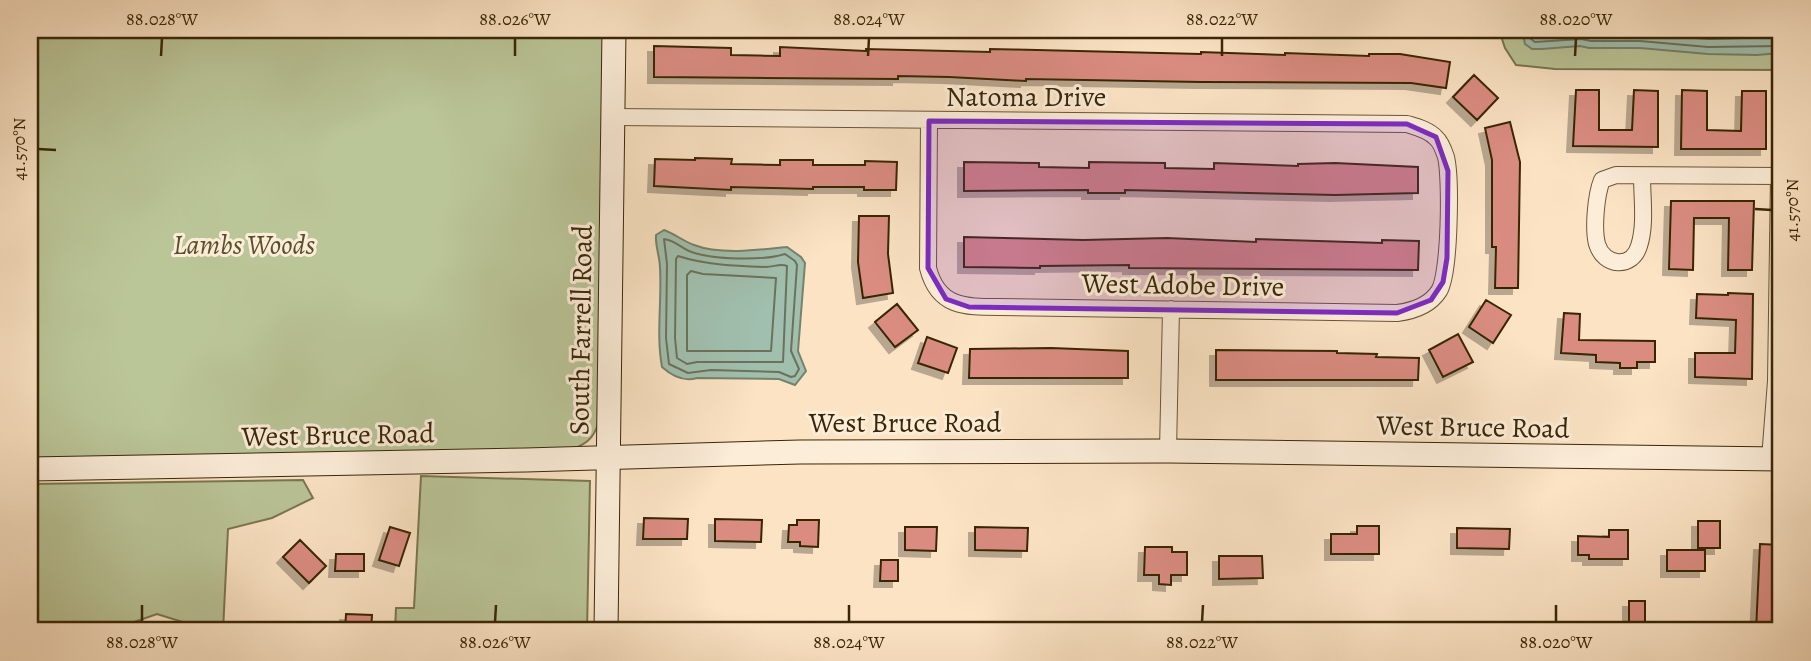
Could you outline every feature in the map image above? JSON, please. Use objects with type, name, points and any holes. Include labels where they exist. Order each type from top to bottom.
[{"type":"street","name":"South Farrell Road","points":[[606,631],[614,30]]},
{"type":"street","name":"Natoma Drive","points":[[613,117],[1407,124],[1436,137]]},
{"type":"street","name":"West Adobe Drive","points":[[929,121],[929,268],[932,281],[946,299],[969,307],[1397,313],[1408,311],[1431,300],[1443,282],[1447,258],[1448,171],[1446,157],[1436,137]]},
{"type":"street","points":[[1642,176],[1642,237],[1638,250],[1632,259],[1622,264],[1612,262],[1602,254],[1597,243],[1597,193],[1602,180],[1616,175],[1780,176],[1775,459]]},
{"type":"street","points":[[1168,451],[1171,309]]},
{"type":"street","name":"West Bruce Road","points":[[30,469],[800,452],[1168,451],[1775,459]]},
{"type":"highlighted area","points":[[929,121],[1407,124],[1436,137],[1448,171],[1447,258],[1443,282],[1431,300],[1397,313],[969,307],[946,299],[928,268]]},
{"type":"green space","name":"Lambs Woods","points":[[30,30],[605,30],[598,424],[594,434],[571,450],[30,460]]},
{"type":"green space","points":[[1499,30],[1781,30],[1781,70],[1555,69],[1516,65],[1505,48]]},
{"type":"green space","points":[[421,476],[590,481],[587,631],[395,631],[396,608],[414,608]]},
{"type":"green space","points":[[303,480],[313,498],[272,518],[228,529],[223,631],[188,631],[186,623],[157,614],[108,631],[30,631],[30,484]]},
{"type":"water","points":[[1522,30],[1547,33],[1573,30],[1781,30],[1781,53],[1708,54],[1580,46],[1532,49],[1525,44]]},
{"type":"water","points":[[664,230],[704,248],[740,251],[787,247],[801,257],[805,263],[798,351],[806,371],[795,385],[779,379],[683,379],[662,367],[659,343],[660,268],[656,235]]},
{"type":"building","points":[[654,46],[731,48],[731,55],[780,56],[780,47],[866,51],[990,52],[990,49],[1201,54],[1400,54],[1450,62],[1446,88],[1411,83],[1026,81],[898,76],[898,79],[654,77]]},
{"type":"building","points":[[1474,75],[1498,98],[1477,120],[1453,97]]},
{"type":"building","points":[[1576,90],[1599,90],[1599,130],[1632,130],[1634,90],[1658,91],[1658,147],[1573,146]]},
{"type":"building","points":[[1682,90],[1707,91],[1707,130],[1741,131],[1742,91],[1766,91],[1766,149],[1681,149]]},
{"type":"building","points":[[1510,122],[1520,162],[1518,288],[1495,288],[1492,160],[1485,128]]},
{"type":"building","points":[[655,159],[732,159],[731,164],[780,165],[780,160],[813,160],[813,165],[865,165],[865,161],[897,162],[896,190],[864,190],[864,187],[731,187],[731,190],[654,186]]},
{"type":"building","points":[[964,162],[1039,163],[1039,167],[1089,168],[1089,162],[1165,163],[1165,168],[1214,169],[1214,163],[1298,166],[1335,163],[1418,167],[1418,193],[1335,195],[1125,190],[1125,193],[1088,193],[1088,190],[964,191]]},
{"type":"building","points":[[1671,201],[1754,201],[1752,270],[1728,270],[1729,218],[1694,218],[1693,270],[1669,269]]},
{"type":"building","points":[[859,216],[889,216],[888,254],[893,293],[863,298],[858,262]]},
{"type":"building","points":[[964,237],[1083,240],[1167,238],[1256,242],[1256,239],[1382,243],[1382,240],[1419,241],[1418,270],[1129,268],[1129,265],[964,267]]},
{"type":"building","points":[[1697,294],[1753,294],[1752,379],[1695,377],[1695,353],[1735,353],[1736,320],[1696,318]]},
{"type":"building","points":[[1486,300],[1511,315],[1493,343],[1469,327]]},
{"type":"building","points":[[897,304],[918,330],[895,347],[875,322]]},
{"type":"building","points":[[1564,313],[1580,314],[1579,340],[1655,341],[1655,362],[1637,362],[1637,368],[1620,368],[1620,363],[1596,362],[1596,355],[1561,353]]},
{"type":"building","points":[[1458,334],[1473,362],[1443,377],[1429,350]]},
{"type":"building","points":[[927,337],[957,348],[948,373],[918,363]]},
{"type":"building","points":[[970,349],[1128,351],[1128,378],[969,378]]},
{"type":"building","points":[[1216,350],[1337,351],[1377,354],[1376,357],[1419,358],[1418,380],[1216,380]]},
{"type":"building","points":[[644,518],[688,519],[687,539],[643,539]]},
{"type":"building","points":[[715,519],[762,520],[761,542],[715,541]]},
{"type":"building","points":[[797,520],[819,520],[818,547],[788,542],[789,525],[797,525]]},
{"type":"building","points":[[1698,521],[1720,521],[1720,548],[1698,548]]},
{"type":"building","points":[[1357,526],[1379,526],[1379,554],[1331,554],[1331,534],[1357,534]]},
{"type":"building","points":[[390,527],[410,533],[399,566],[379,560]]},
{"type":"building","points":[[905,527],[937,527],[936,551],[905,550]]},
{"type":"building","points":[[975,527],[1028,528],[1027,551],[975,550]]},
{"type":"building","points":[[1457,528],[1510,529],[1509,549],[1457,548]]},
{"type":"building","points":[[1609,530],[1628,530],[1628,559],[1589,559],[1589,555],[1578,555],[1578,536],[1609,537]]},
{"type":"building","points":[[300,540],[326,566],[309,583],[283,557]]},
{"type":"building","points":[[1760,544],[1781,545],[1781,631],[1756,631]]},
{"type":"building","points":[[1145,547],[1172,547],[1172,552],[1187,552],[1187,575],[1171,575],[1171,585],[1159,584],[1159,575],[1144,575]]},
{"type":"building","points":[[1667,550],[1705,550],[1705,571],[1667,571]]},
{"type":"building","points":[[336,554],[364,554],[364,571],[335,571]]},
{"type":"building","points":[[1219,556],[1262,556],[1263,578],[1219,579]]},
{"type":"building","points":[[881,560],[898,560],[898,581],[880,581]]},
{"type":"building","points":[[1629,601],[1645,601],[1645,628],[1629,627]]},
{"type":"building","points":[[346,614],[372,615],[371,631],[345,631]]}]
